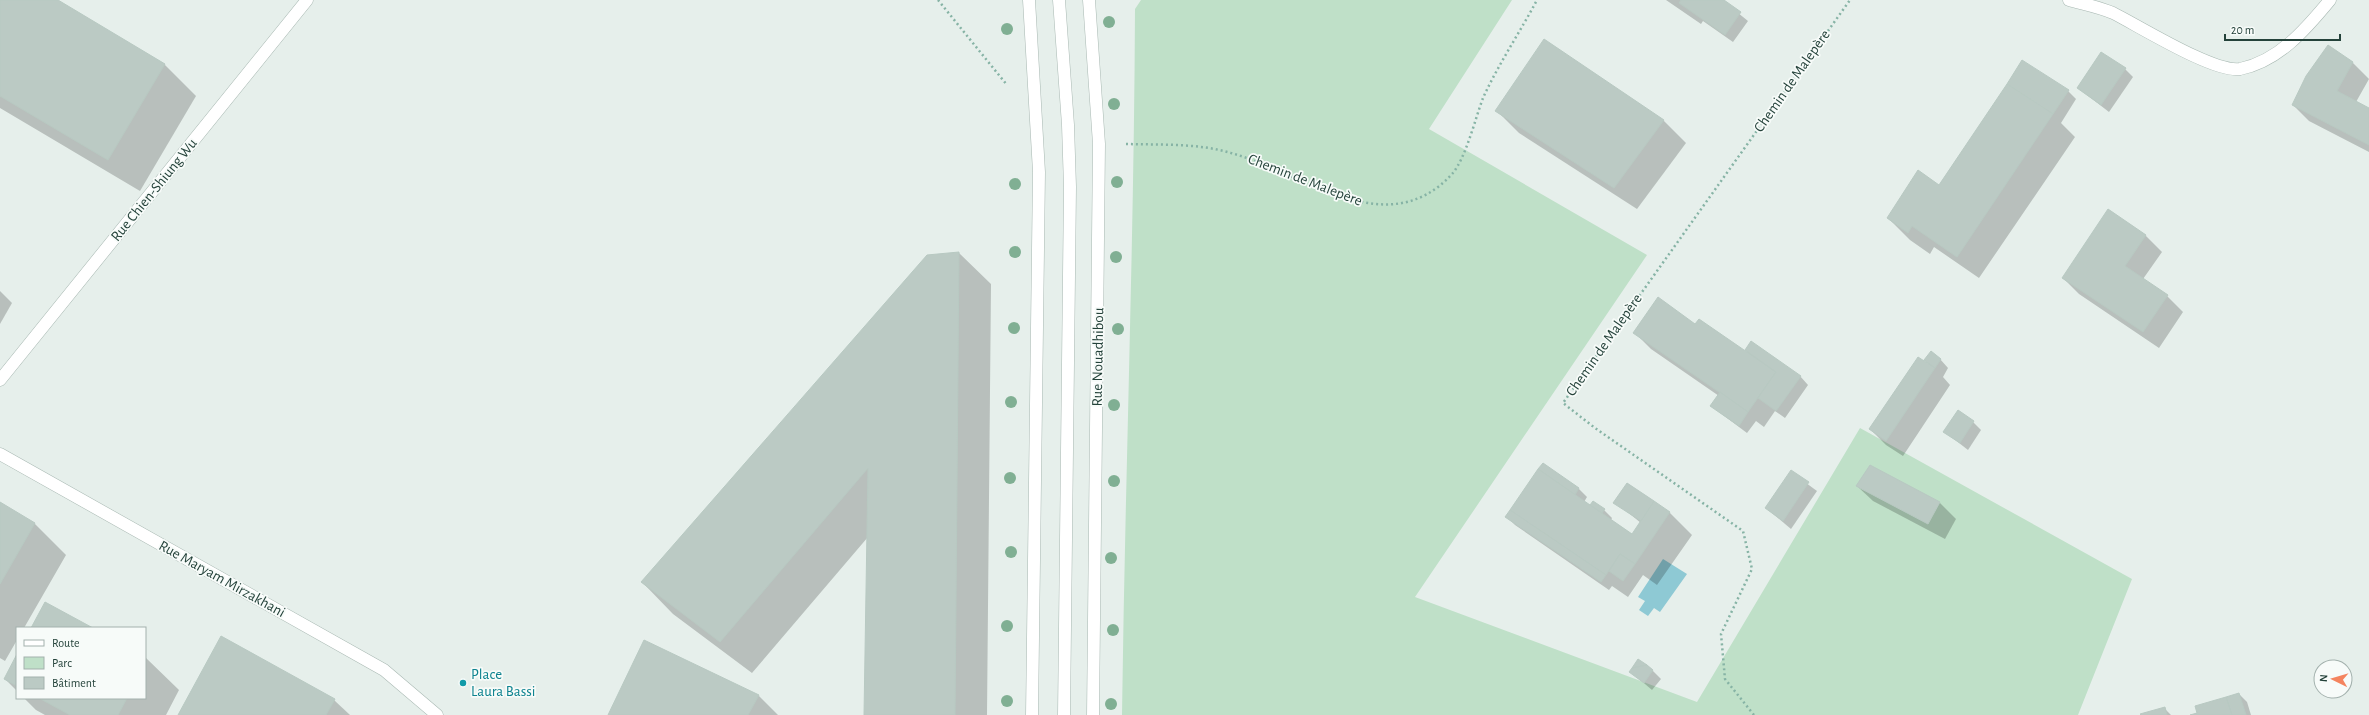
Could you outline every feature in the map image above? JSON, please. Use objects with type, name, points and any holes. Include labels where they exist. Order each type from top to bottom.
[{"type":"street","name":"Rue Chien-Shiung Wu","points":[[0,380],[308,0]]},
{"type":"street","points":[[1029,0],[1037,109],[1039,179],[1032,715]]},
{"type":"street","name":"Rue Nouadhibou","points":[[1060,0],[1068,125],[1070,187],[1064,715]]},
{"type":"street","name":"Rue Nouadhibou","points":[[1089,0],[1100,144],[1093,715]]},
{"type":"street","points":[[2069,0],[2111,12],[2207,62],[2238,69],[2263,61],[2302,34],[2330,0]]},
{"type":"street","name":"Rue Maryam Mirzakhani","points":[[0,454],[384,670],[437,715]]},
{"type":"path","points":[[938,0],[1018,99],[1037,109]]},
{"type":"path","name":"Chemin de Malepère","points":[[1100,144],[1184,145],[1229,152],[1257,160],[1360,204],[1383,206],[1403,204],[1421,196],[1453,173],[1467,144],[1484,98],[1537,0]]},
{"type":"path","name":"Chemin de Malepère","points":[[1754,715],[1725,679],[1721,634],[1752,569],[1743,531],[1595,428],[1563,403],[1850,0]]},
{"type":"green space","points":[[1141,0],[1512,0],[1429,129],[1647,255],[1415,597],[1697,702],[1860,428],[2132,579],[2078,715],[1122,715],[1133,185],[1135,9]]},
{"type":"water","points":[[1663,559],[1687,574],[1660,612],[1654,608],[1648,616],[1639,610],[1645,601],[1638,597]]},
{"type":"building","points":[[0,0],[58,0],[165,64],[108,160],[0,96]]},
{"type":"building","points":[[1681,0],[1724,0],[1741,12],[1725,35],[1679,3]]},
{"type":"building","points":[[1544,39],[1664,120],[1614,188],[1495,111]]},
{"type":"building","points":[[2328,45],[2353,62],[2337,91],[2369,108],[2369,145],[2292,105],[2306,76]]},
{"type":"building","points":[[2101,52],[2126,68],[2101,105],[2077,88]]},
{"type":"building","points":[[2022,60],[2069,90],[2053,114],[2007,84]]},
{"type":"building","points":[[2007,84],[2053,114],[1957,257],[1912,226],[1908,233],[1887,218],[1918,170],[1939,185]]},
{"type":"building","points":[[2108,209],[2146,235],[2125,266],[2168,295],[2143,332],[2062,278]]},
{"type":"building","points":[[959,252],[955,715],[864,715],[868,468],[720,642],[641,582],[927,255]]},
{"type":"building","points":[[1658,297],[1695,324],[1699,319],[1776,372],[1748,412],[1633,333]]},
{"type":"building","points":[[1751,341],[1801,376],[1776,411],[1758,398],[1776,372],[1745,350]]},
{"type":"building","points":[[1931,351],[1941,359],[1935,368],[1924,360]]},
{"type":"building","points":[[1918,357],[1935,368],[1886,441],[1869,429]]},
{"type":"building","points":[[1720,392],[1748,412],[1739,426],[1710,406]]},
{"type":"building","points":[[1958,410],[1974,421],[1960,443],[1943,432]]},
{"type":"building","points":[[1543,463],[1579,488],[1575,495],[1538,469]]},
{"type":"building","points":[[1870,465],[1940,502],[1928,524],[1856,486]]},
{"type":"building","points":[[1538,469],[1632,534],[1654,501],[1670,512],[1635,564],[1620,554],[1606,575],[1510,510]]},
{"type":"building","points":[[1791,470],[1809,482],[1783,521],[1765,508]]},
{"type":"building","points":[[1627,483],[1654,501],[1641,521],[1613,503]]},
{"type":"building","points":[[1593,501],[1605,509],[1602,513],[1590,505]]},
{"type":"building","points":[[0,502],[35,523],[0,584]]},
{"type":"building","points":[[1510,510],[1606,575],[1601,582],[1505,517]]},
{"type":"building","points":[[1620,554],[1635,564],[1623,581],[1609,571]]},
{"type":"building","points":[[45,602],[91,627],[32,627]]},
{"type":"building","points":[[221,636],[335,699],[326,715],[178,715]]},
{"type":"building","points":[[644,640],[759,695],[748,715],[608,715]]},
{"type":"building","points":[[16,656],[16,685],[4,679]]},
{"type":"building","points":[[1638,659],[1647,665],[1632,668]]},
{"type":"building","points":[[1647,665],[1653,670],[1644,683],[1629,672],[1632,668]]},
{"type":"building","points":[[2239,693],[2246,715],[2232,715],[2226,697]]},
{"type":"building","points":[[2226,697],[2232,715],[2190,715],[2197,713],[2195,706]]},
{"type":"building","points":[[41,699],[126,699],[118,715],[70,715]]},
{"type":"building","points":[[2165,707],[2167,715],[2140,714]]},
{"type":"place","name":"Place Laura Bassi","points":[[463,683]]}]
